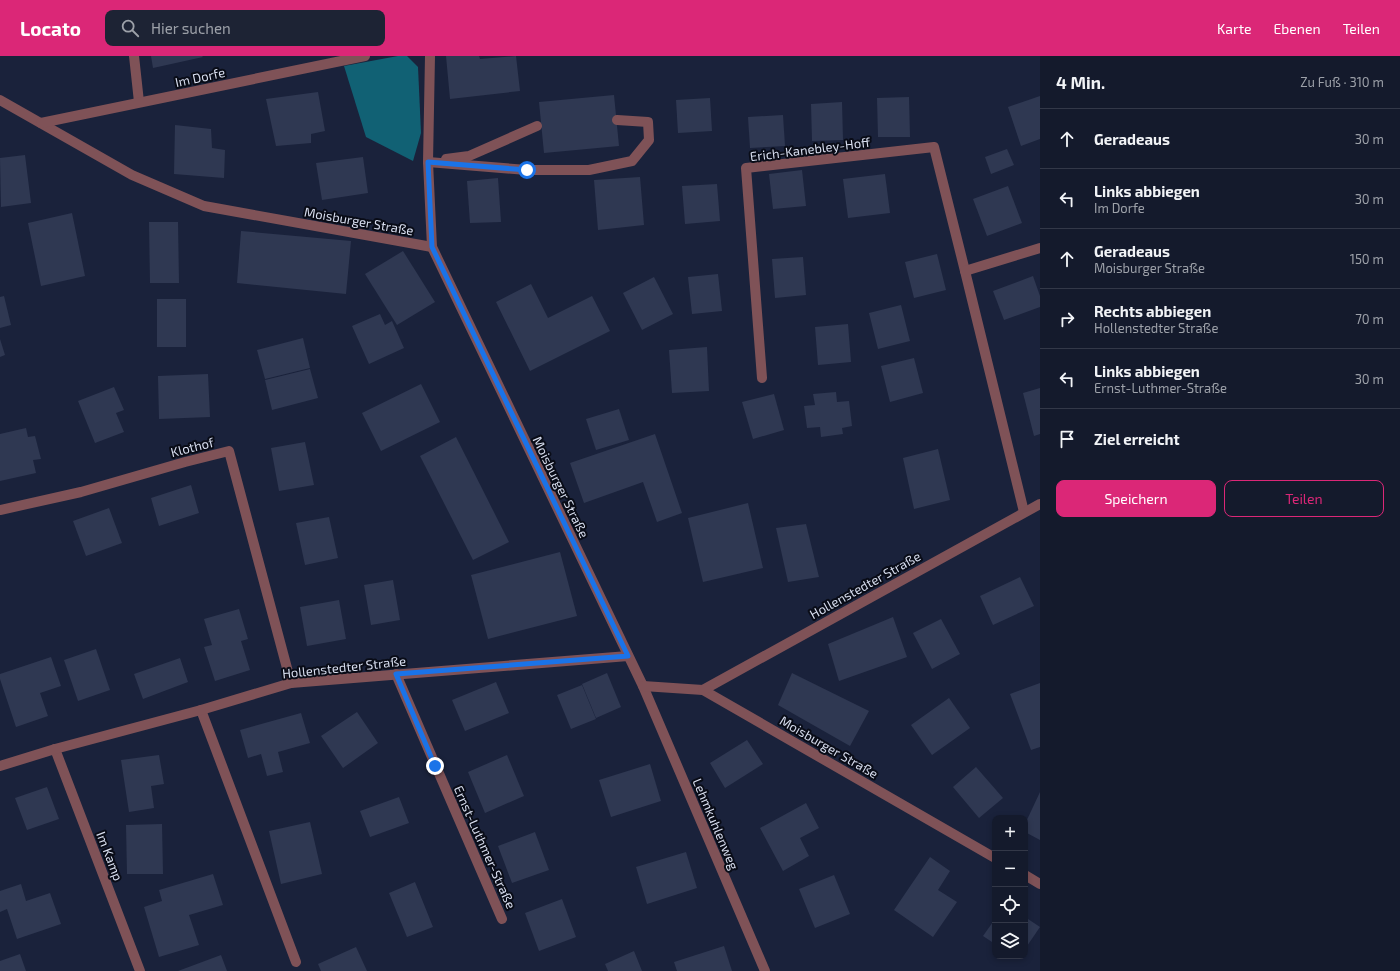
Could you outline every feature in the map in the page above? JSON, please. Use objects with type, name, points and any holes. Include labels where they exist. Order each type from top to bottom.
[{"type":"street","points":[[134,56],[139,102]]},
{"type":"street","name":"Im Dorfe","points":[[41,123],[362,56]]},
{"type":"street","points":[[430,56],[428,162],[432,247]]},
{"type":"street","name":"Moisburger Straße","points":[[0,100],[132,175],[204,206],[432,247],[643,686],[703,690],[992,856]]},
{"type":"street","points":[[428,162],[527,170],[589,170],[632,161],[650,140],[648,122],[616,120]]},
{"type":"street","points":[[428,162],[469,156],[537,126]]},
{"type":"street","name":"Erich-Kanebley-Hoff","points":[[762,378],[746,168],[934,147],[1024,512]]},
{"type":"street","points":[[964,271],[1040,248]]},
{"type":"street","name":"Klothof","points":[[0,510],[81,492],[185,462],[229,452],[290,682]]},
{"type":"street","name":"Hollenstedter Straße","points":[[703,690],[1040,504]]},
{"type":"street","name":"Hollenstedter Straße","points":[[0,766],[55,749],[201,710],[290,682],[628,656]]},
{"type":"street","name":"Ernst-Luthmer-Straße","points":[[396,674],[502,919]]},
{"type":"street","name":"Lehmkuhlenweg","points":[[643,686],[765,971]]},
{"type":"street","points":[[201,710],[296,962]]},
{"type":"street","name":"Im Kamp","points":[[55,749],[140,971]]},
{"type":"street","points":[[1028,877],[1040,884]]},
{"type":"water","points":[[398,56],[407,56],[418,67],[421,133],[413,161],[366,137],[344,66]]},
{"type":"building","points":[[151,56],[202,56],[203,57],[153,68]]},
{"type":"building","points":[[446,56],[479,56],[480,59],[516,56],[520,91],[450,99]]},
{"type":"building","points":[[318,92],[325,131],[311,134],[311,143],[276,146],[266,99]]},
{"type":"building","points":[[614,95],[619,146],[544,153],[539,102]]},
{"type":"building","points":[[1040,96],[1040,139],[1021,146],[1008,107]]},
{"type":"building","points":[[909,97],[910,137],[878,137],[877,98]]},
{"type":"building","points":[[710,98],[712,131],[678,133],[676,100]]},
{"type":"building","points":[[842,102],[843,140],[812,141],[811,104]]},
{"type":"building","points":[[783,115],[785,146],[750,148],[748,117]]},
{"type":"building","points":[[175,125],[211,129],[212,148],[225,150],[224,178],[174,174]]},
{"type":"building","points":[[1007,149],[1014,165],[991,174],[985,157]]},
{"type":"building","points":[[25,155],[31,203],[1,207],[0,158]]},
{"type":"building","points":[[363,157],[368,193],[322,200],[316,163]]},
{"type":"building","points":[[802,170],[806,206],[773,209],[769,174]]},
{"type":"building","points":[[885,174],[890,213],[848,218],[843,179]]},
{"type":"building","points":[[640,177],[644,225],[598,230],[594,180]]},
{"type":"building","points":[[498,178],[501,222],[470,223],[467,181]]},
{"type":"building","points":[[717,184],[720,221],[685,224],[682,186]]},
{"type":"building","points":[[1008,186],[1022,223],[987,236],[973,199]]},
{"type":"building","points":[[72,213],[85,276],[41,286],[28,223]]},
{"type":"building","points":[[149,222],[178,222],[179,283],[150,283]]},
{"type":"building","points":[[241,231],[351,241],[346,294],[237,283]]},
{"type":"building","points":[[403,251],[435,302],[397,325],[365,274]]},
{"type":"building","points":[[937,254],[946,290],[914,298],[905,262]]},
{"type":"building","points":[[803,257],[806,295],[775,298],[772,259]]},
{"type":"building","points":[[718,274],[722,311],[692,314],[688,277]]},
{"type":"building","points":[[1033,276],[1040,296],[1040,307],[1004,320],[993,291]]},
{"type":"building","points":[[654,277],[673,314],[642,330],[623,293]]},
{"type":"building","points":[[531,284],[548,318],[592,296],[610,331],[530,371],[496,302]]},
{"type":"building","points":[[4,296],[11,325],[0,328],[0,297]]},
{"type":"building","points":[[157,299],[186,299],[186,347],[157,347]]},
{"type":"building","points":[[901,305],[910,341],[878,349],[869,313]]},
{"type":"building","points":[[380,314],[385,325],[392,321],[404,348],[369,364],[352,326]]},
{"type":"building","points":[[848,324],[851,362],[818,365],[815,327]]},
{"type":"building","points":[[303,338],[310,368],[265,379],[257,350]]},
{"type":"building","points":[[0,339],[5,355],[0,357]]},
{"type":"building","points":[[707,347],[709,391],[672,393],[669,350]]},
{"type":"building","points":[[914,358],[923,393],[890,402],[881,366]]},
{"type":"building","points":[[310,369],[318,398],[272,410],[265,380]]},
{"type":"building","points":[[208,374],[210,417],[159,419],[158,376]]},
{"type":"building","points":[[421,384],[440,422],[381,451],[362,413]]},
{"type":"building","points":[[114,387],[124,410],[116,413],[124,432],[95,443],[78,401]]},
{"type":"building","points":[[1040,388],[1040,434],[1034,436],[1023,393]]},
{"type":"building","points":[[836,392],[837,402],[849,401],[852,426],[842,428],[843,434],[821,437],[820,427],[807,428],[804,406],[815,405],[813,394]]},
{"type":"building","points":[[774,394],[784,430],[753,439],[742,402]]},
{"type":"building","points":[[619,409],[629,440],[596,450],[586,419]]},
{"type":"building","points":[[26,428],[28,437],[35,436],[41,459],[33,460],[36,473],[0,481],[0,434]]},
{"type":"building","points":[[655,434],[682,513],[657,522],[643,482],[584,503],[570,463]]},
{"type":"building","points":[[456,437],[509,542],[473,560],[420,456]]},
{"type":"building","points":[[305,442],[314,485],[279,491],[271,448]]},
{"type":"building","points":[[938,449],[950,500],[914,509],[903,458]]},
{"type":"building","points":[[191,485],[199,513],[159,526],[151,498]]},
{"type":"building","points":[[748,503],[763,568],[703,582],[688,518]]},
{"type":"building","points":[[109,508],[122,543],[86,556],[73,521]]},
{"type":"building","points":[[329,517],[338,558],[305,565],[296,523]]},
{"type":"building","points":[[806,524],[819,577],[788,582],[776,528]]},
{"type":"building","points":[[560,552],[577,616],[488,639],[471,575]]},
{"type":"building","points":[[1020,577],[1034,606],[993,625],[980,596]]},
{"type":"building","points":[[393,580],[400,620],[371,625],[364,585]]},
{"type":"building","points":[[339,600],[346,639],[307,646],[300,607]]},
{"type":"building","points":[[239,609],[248,639],[241,641],[250,670],[215,681],[204,647],[212,645],[204,619]]},
{"type":"building","points":[[893,617],[907,657],[839,681],[828,644]]},
{"type":"building","points":[[941,619],[960,654],[932,669],[913,633]]},
{"type":"building","points":[[96,649],[110,690],[78,701],[64,660]]},
{"type":"building","points":[[51,657],[61,686],[40,693],[48,716],[16,727],[0,679],[0,674]]},
{"type":"building","points":[[180,658],[188,682],[143,699],[134,674]]},
{"type":"building","points":[[607,673],[621,707],[596,718],[582,684]]},
{"type":"building","points":[[792,673],[869,711],[850,746],[778,705]]},
{"type":"building","points":[[496,682],[509,713],[465,731],[452,700]]},
{"type":"building","points":[[1040,683],[1040,747],[1031,750],[1010,694]]},
{"type":"building","points":[[582,685],[596,719],[571,729],[557,695]]},
{"type":"building","points":[[949,698],[970,728],[932,755],[911,725]]},
{"type":"building","points":[[357,712],[378,743],[343,768],[321,736]]},
{"type":"building","points":[[301,713],[310,743],[278,752],[283,772],[267,776],[261,754],[248,758],[240,730]]},
{"type":"building","points":[[747,740],[763,764],[725,788],[710,763]]},
{"type":"building","points":[[159,755],[164,784],[151,786],[154,808],[129,812],[121,760]]},
{"type":"building","points":[[507,755],[524,796],[485,813],[468,772]]},
{"type":"building","points":[[650,764],[661,801],[611,817],[599,780]]},
{"type":"building","points":[[976,767],[1003,798],[979,818],[953,787]]},
{"type":"building","points":[[47,787],[59,819],[27,830],[15,798]]},
{"type":"building","points":[[1040,792],[1040,840],[1028,834],[1028,818]]},
{"type":"building","points":[[399,797],[409,823],[370,837],[360,811]]},
{"type":"building","points":[[806,803],[819,828],[800,838],[809,856],[783,871],[760,828]]},
{"type":"building","points":[[310,822],[322,874],[281,884],[269,831]]},
{"type":"building","points":[[162,824],[163,874],[127,874],[126,825]]},
{"type":"building","points":[[535,832],[549,870],[512,883],[498,846]]},
{"type":"building","points":[[686,852],[697,888],[647,904],[636,867]]},
{"type":"building","points":[[930,857],[950,871],[938,890],[957,902],[933,937],[894,910]]},
{"type":"building","points":[[213,874],[223,905],[189,915],[199,945],[159,957],[144,907],[162,901],[159,890]]},
{"type":"building","points":[[834,875],[850,914],[815,928],[799,889]]},
{"type":"building","points":[[415,882],[433,927],[407,937],[389,893]]},
{"type":"building","points":[[21,884],[26,901],[50,893],[61,924],[17,939],[7,909],[0,912],[0,891]]},
{"type":"building","points":[[562,899],[576,937],[539,951],[525,913]]},
{"type":"building","points":[[1028,919],[1040,927],[1028,945]]},
{"type":"building","points":[[992,923],[992,942],[983,936]]},
{"type":"building","points":[[724,946],[732,971],[677,971],[674,962]]},
{"type":"building","points":[[356,947],[367,971],[321,971],[318,964]]},
{"type":"building","points":[[634,951],[642,971],[608,971],[605,964]]},
{"type":"building","points":[[20,954],[26,971],[0,971],[0,961]]},
{"type":"building","points":[[221,955],[227,971],[178,971]]},
{"type":"route","points":[[435,766],[396,674],[628,656],[432,247],[428,162],[527,170]]}]
